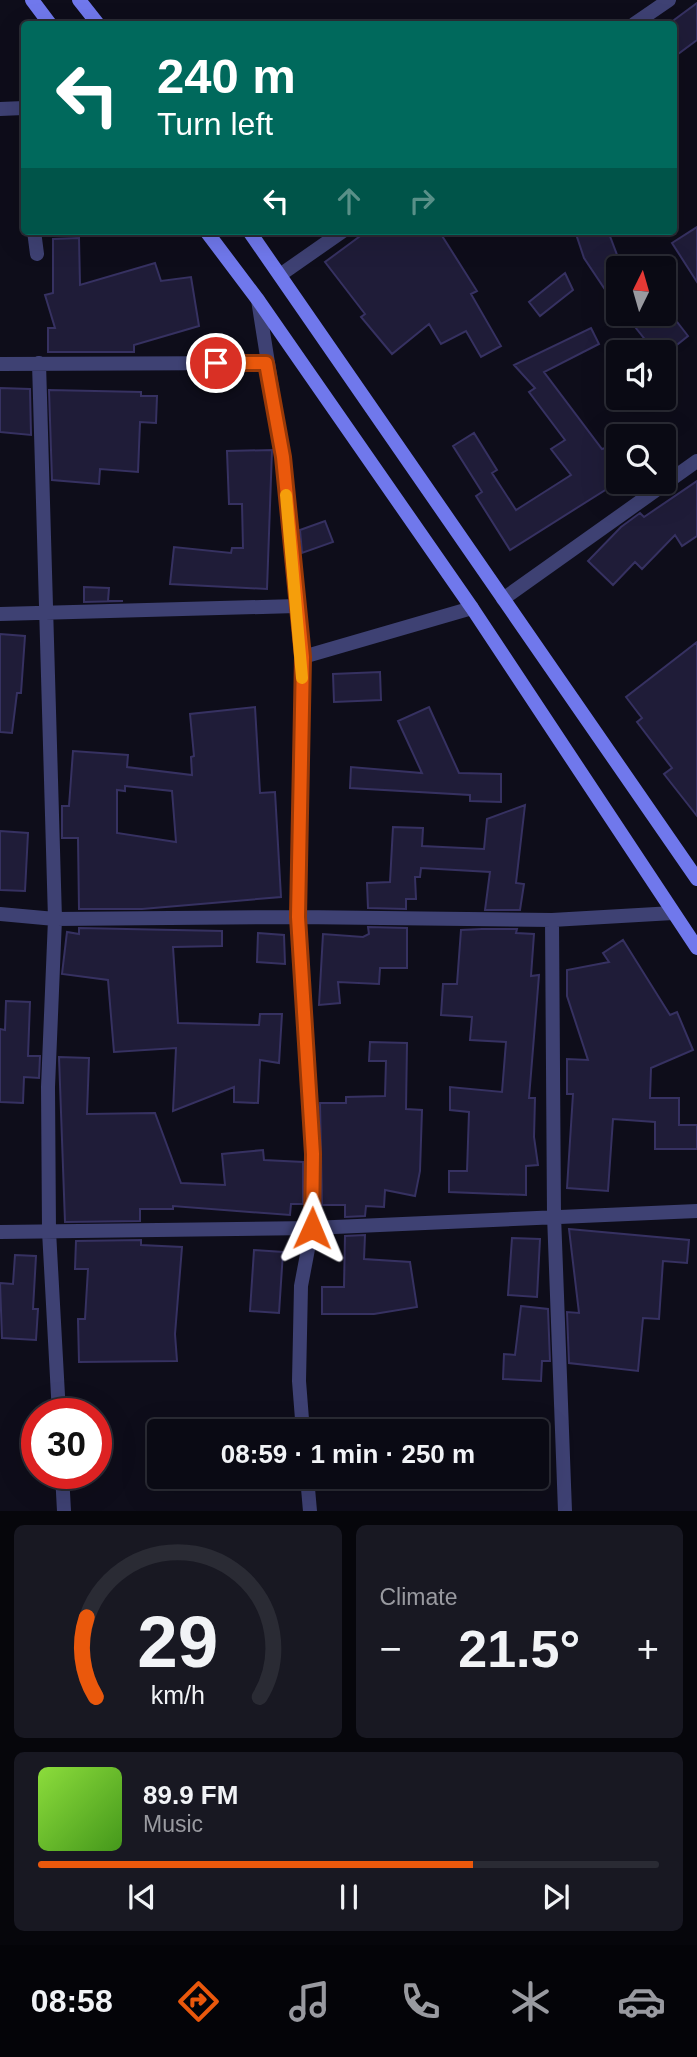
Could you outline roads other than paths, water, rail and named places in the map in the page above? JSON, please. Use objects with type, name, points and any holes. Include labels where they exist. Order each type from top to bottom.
[{"type":"main road","points":[[32,0],[48,21]]},
{"type":"main road","points":[[79,0],[96,21]]},
{"type":"main road","points":[[209,235],[258,300],[472,608],[697,947]]},
{"type":"main road","points":[[252,235],[697,879]]},
{"type":"street","points":[[638,21],[669,0]]},
{"type":"street","points":[[0,109],[21,108]]},
{"type":"street","points":[[35,235],[37,254]]},
{"type":"street","points":[[280,275],[336,235]]},
{"type":"street","points":[[258,300],[283,457],[303,657],[298,917],[313,1154],[312,1228],[301,1286],[299,1381],[302,1419]]},
{"type":"street","points":[[39,363],[49,613],[55,919],[48,1087],[49,1231],[58,1398]]},
{"type":"street","points":[[0,364],[266,363]]},
{"type":"street","points":[[503,599],[697,461]]},
{"type":"street","points":[[0,614],[296,606]]},
{"type":"street","points":[[303,657],[472,608]]},
{"type":"street","points":[[0,914],[55,919],[298,917],[552,920],[673,913]]},
{"type":"street","points":[[552,920],[554,1215],[565,1511]]},
{"type":"street","points":[[0,1233],[312,1228],[554,1215],[697,1211]]},
{"type":"street","points":[[63,1489],[64,1511]]},
{"type":"street","points":[[308,1489],[310,1511]]}]
